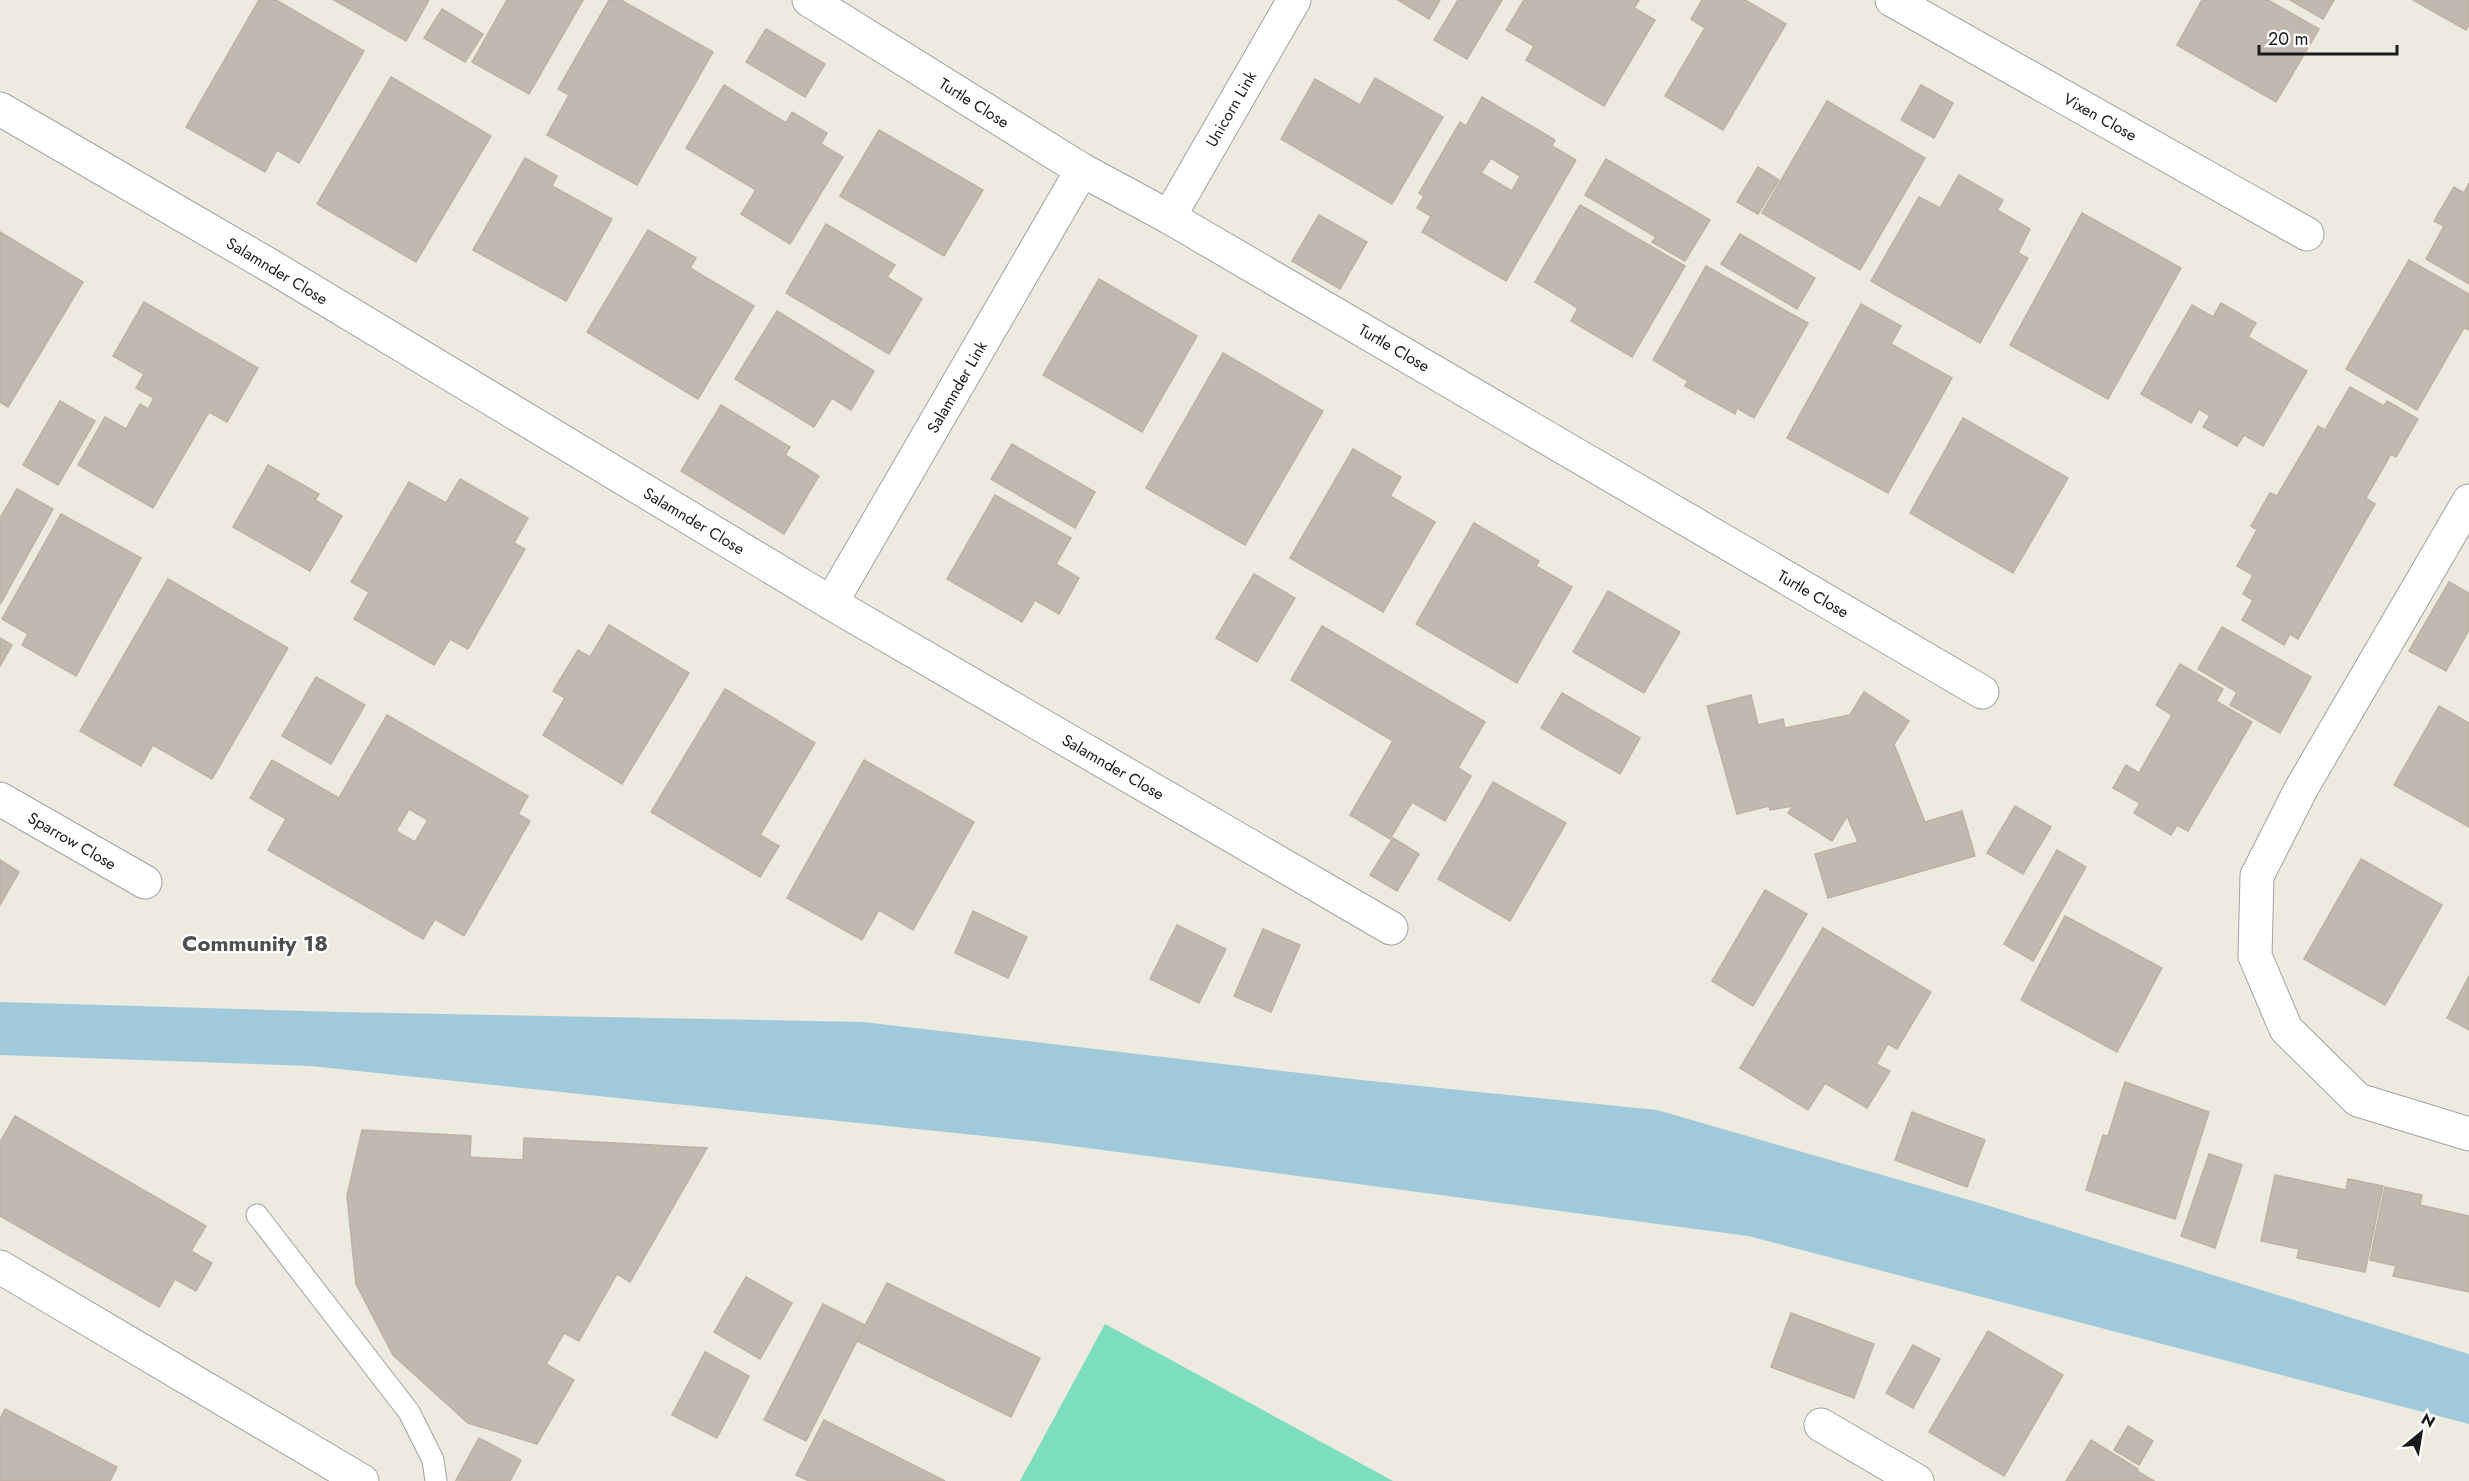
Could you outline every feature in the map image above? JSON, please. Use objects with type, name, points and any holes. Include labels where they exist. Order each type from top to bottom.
[{"type":"street","name":"Turtle Close","points":[[809,0],[1083,170],[1169,217],[1982,692]]},
{"type":"street","name":"Unicorn Link","points":[[1169,217],[1294,0]]},
{"type":"street","name":"Vixen Close","points":[[1892,0],[2307,234]]},
{"type":"street","name":"Salamnder Close","points":[[0,110],[273,268],[831,603],[1391,928]]},
{"type":"street","name":"Salamnder Link","points":[[831,603],[1083,170]]},
{"type":"street","points":[[2469,501],[2301,789],[2257,876],[2255,956],[2286,1029],[2358,1100],[2469,1134]]},
{"type":"street","name":"Sparrow Close","points":[[0,799],[145,882]]},
{"type":"street","points":[[0,1267],[362,1481]]},
{"type":"street","points":[[1821,1425],[1917,1481]]},
{"type":"lane","points":[[257,1215],[409,1412],[433,1460],[436,1481]]},
{"type":"green space","points":[[1105,1324],[1393,1481],[1020,1481]]},
{"type":"water","points":[[0,1002],[340,1012],[863,1022],[1361,1080],[1657,1110],[1983,1204],[2469,1354],[2469,1424],[1748,1236],[1042,1142],[310,1066],[0,1055]]},
{"type":"building","points":[[259,0],[276,0],[364,51],[299,163],[277,150],[265,172],[186,127]]},
{"type":"building","points":[[334,0],[429,0],[406,41]]},
{"type":"building","points":[[507,0],[583,0],[529,94],[472,62]]},
{"type":"building","points":[[609,0],[621,0],[713,52],[637,185],[547,135],[569,95],[558,89]]},
{"type":"building","points":[[1398,0],[1440,0],[1429,19]]},
{"type":"building","points":[[1458,0],[1502,0],[1467,59],[1434,40]]},
{"type":"building","points":[[1524,0],[1639,0],[1634,8],[1655,20],[1604,106],[1526,60],[1534,46],[1506,30]]},
{"type":"building","points":[[1702,0],[1745,0],[1786,24],[1723,130],[1665,96],[1705,28],[1691,19]]},
{"type":"building","points":[[2202,0],[2268,0],[2319,29],[2276,102],[2177,45]]},
{"type":"building","points":[[2290,0],[2334,0],[2323,19]]},
{"type":"building","points":[[2413,0],[2469,0],[2469,25],[2466,30]]},
{"type":"building","points":[[442,9],[483,34],[465,62],[424,38]]},
{"type":"building","points":[[766,29],[825,64],[805,97],[746,62]]},
{"type":"building","points":[[391,77],[491,136],[416,262],[317,204]]},
{"type":"building","points":[[1375,78],[1443,117],[1392,204],[1281,139],[1315,79],[1360,105]]},
{"type":"building","points":[[724,85],[786,123],[792,112],[827,133],[821,144],[843,157],[790,244],[741,214],[756,190],[686,148]]},
{"type":"building","points":[[1921,85],[1953,103],[1934,138],[1901,120]]},
{"type":"building","points":[[1482,97],[1555,140],[1552,146],[1576,160],[1506,281],[1422,232],[1431,216],[1417,208],[1424,196],[1419,193],[1460,122],[1466,126]],"holes":[[[1491,158],[1520,176],[1512,191],[1481,173]]]},
{"type":"building","points":[[1827,101],[1925,158],[1860,270],[1762,213]]},
{"type":"building","points":[[879,130],[983,190],[944,256],[840,196]]},
{"type":"building","points":[[525,158],[557,176],[552,186],[612,219],[566,301],[473,250]]},
{"type":"building","points":[[1606,159],[1710,220],[1685,261],[1652,242],[1656,237],[1585,195]]},
{"type":"building","points":[[1758,167],[1779,180],[1758,214],[1737,202]]},
{"type":"building","points":[[1959,175],[2003,200],[1997,210],[2030,229],[2018,253],[2028,258],[1980,343],[1871,281],[1919,197],[1940,208]]},
{"type":"building","points":[[2469,183],[2469,284],[2426,259],[2444,226],[2434,221],[2454,187],[2464,193]]},
{"type":"building","points":[[1580,205],[1685,266],[1632,357],[1571,321],[1578,308],[1535,282]]},
{"type":"building","points":[[2082,213],[2181,268],[2108,399],[2010,345]]},
{"type":"building","points":[[1319,215],[1367,242],[1340,289],[1292,261]]},
{"type":"building","points":[[826,224],[895,265],[887,277],[922,299],[889,354],[786,293]]},
{"type":"building","points":[[648,230],[696,258],[690,268],[754,306],[698,399],[587,332]]},
{"type":"building","points":[[0,232],[83,282],[8,407],[0,402]]},
{"type":"building","points":[[1740,234],[1815,278],[1797,309],[1721,264]]},
{"type":"building","points":[[2409,260],[2469,294],[2469,330],[2464,328],[2417,410],[2346,369]]},
{"type":"building","points":[[1706,266],[1808,323],[1754,418],[1737,408],[1735,414],[1685,386],[1688,381],[1653,360]]},
{"type":"building","points":[[1099,279],[1197,336],[1142,432],[1043,375]]},
{"type":"building","points":[[144,302],[258,368],[227,422],[209,412],[153,508],[78,465],[105,417],[126,429],[140,404],[148,409],[154,398],[136,388],[144,374],[113,356]]},
{"type":"building","points":[[2221,303],[2256,323],[2248,337],[2307,371],[2263,446],[2244,435],[2237,446],[2203,427],[2210,416],[2199,409],[2191,423],[2141,394],[2192,305],[2213,317]]},
{"type":"building","points":[[1861,304],[1901,326],[1891,344],[1952,378],[1888,493],[1787,438]]},
{"type":"building","points":[[777,311],[874,371],[851,410],[832,398],[814,427],[735,379]]},
{"type":"building","points":[[1223,353],[1323,411],[1245,545],[1146,488]]},
{"type":"building","points":[[2350,387],[2384,406],[2387,401],[2418,419],[2396,457],[2391,454],[2366,498],[2375,504],[2298,639],[2290,634],[2284,645],[2242,620],[2253,600],[2243,594],[2253,575],[2237,566],[2257,530],[2251,526],[2270,493],[2277,496],[2318,426],[2325,430]]},
{"type":"building","points":[[60,401],[95,421],[58,485],[23,465]]},
{"type":"building","points":[[721,405],[790,447],[785,455],[819,476],[784,534],[681,471]]},
{"type":"building","points":[[1963,418],[2068,478],[2013,573],[1910,513]]},
{"type":"building","points":[[1012,444],[1095,492],[1075,528],[991,479]]},
{"type":"building","points":[[1353,449],[1401,477],[1390,496],[1435,522],[1383,612],[1290,558]]},
{"type":"building","points":[[268,465],[319,494],[315,500],[342,516],[310,571],[233,527]]},
{"type":"building","points":[[460,479],[528,518],[514,543],[525,549],[468,649],[450,639],[434,665],[354,619],[369,592],[351,582],[409,482],[446,503]]},
{"type":"building","points":[[17,489],[53,509],[1,603],[0,518]]},
{"type":"building","points":[[995,495],[1071,538],[1056,564],[1079,578],[1059,614],[1035,600],[1022,622],[947,579]]},
{"type":"building","points":[[61,514],[141,558],[76,676],[22,645],[28,634],[2,619]]},
{"type":"building","points":[[1474,523],[1539,561],[1536,566],[1572,587],[1517,683],[1416,624]]},
{"type":"building","points":[[1254,574],[1295,598],[1257,662],[1216,638]]},
{"type":"building","points":[[168,579],[288,648],[212,779],[153,745],[141,766],[80,731]]},
{"type":"building","points":[[2449,582],[2469,593],[2469,630],[2446,671],[2409,651]]},
{"type":"building","points":[[1608,591],[1680,632],[1644,693],[1573,652]]},
{"type":"building","points":[[609,625],[689,673],[622,784],[543,735],[565,698],[553,691],[578,650],[590,657]]},
{"type":"building","points":[[1322,626],[1485,722],[1458,768],[1471,776],[1445,821],[1412,802],[1390,839],[1350,815],[1393,741],[1291,680]]},
{"type":"building","points":[[2222,627],[2311,677],[2280,733],[2230,705],[2237,692],[2198,669]]},
{"type":"building","points":[[0,638],[12,645],[0,666]]},
{"type":"building","points":[[2180,664],[2223,689],[2216,701],[2252,722],[2188,831],[2177,825],[2171,835],[2134,813],[2140,803],[2113,788],[2126,765],[2139,773],[2172,715],[2156,705]]},
{"type":"building","points":[[316,677],[365,705],[331,764],[282,736]]},
{"type":"building","points":[[725,689],[815,743],[760,835],[779,846],[760,877],[651,812]]},
{"type":"building","points":[[1864,692],[1909,721],[1894,744],[1925,822],[1962,811],[1975,856],[1828,898],[1815,854],[1858,842],[1847,816],[1832,841],[1788,813],[1793,806],[1770,810],[1769,806],[1737,814],[1707,706],[1751,695],[1758,725],[1783,719],[1785,728],[1850,715]]},
{"type":"building","points":[[1562,693],[1640,738],[1620,774],[1541,728]]},
{"type":"building","points":[[2439,706],[2469,723],[2469,827],[2394,785]]},
{"type":"building","points":[[387,715],[528,796],[518,814],[530,821],[464,936],[435,919],[423,939],[268,850],[286,819],[250,798],[272,760],[339,798]],"holes":[[[409,809],[428,820],[415,842],[396,831]]]},
{"type":"building","points":[[864,760],[974,822],[913,930],[879,910],[862,940],[787,898]]},
{"type":"building","points":[[1493,782],[1566,823],[1510,921],[1438,879]]},
{"type":"building","points":[[2015,806],[2051,827],[2023,874],[1987,853]]},
{"type":"building","points":[[1393,838],[1419,854],[1397,891],[1370,875]]},
{"type":"building","points":[[2057,850],[2086,867],[2033,961],[2004,944]]},
{"type":"building","points":[[2361,859],[2442,905],[2385,1005],[2304,959]]},
{"type":"building","points":[[0,860],[19,872],[0,905]]},
{"type":"building","points":[[1765,890],[1807,914],[1753,1006],[1712,981]]},
{"type":"building","points":[[973,911],[1027,937],[1008,978],[955,953]]},
{"type":"building","points":[[2065,916],[2162,968],[2117,1052],[2021,1000]]},
{"type":"building","points":[[1177,925],[1226,949],[1199,1003],[1150,979]]},
{"type":"building","points":[[1823,928],[1931,992],[1897,1049],[1888,1044],[1876,1064],[1890,1071],[1867,1108],[1825,1083],[1808,1110],[1740,1068]]},
{"type":"building","points":[[1263,929],[1300,945],[1271,1012],[1234,996]]},
{"type":"building","points":[[2469,976],[2469,1030],[2447,1018]]},
{"type":"building","points":[[2125,1082],[2209,1112],[2175,1219],[2086,1190],[2103,1135],[2108,1136]]},
{"type":"building","points":[[1912,1112],[1985,1140],[1967,1187],[1895,1160]]},
{"type":"building","points":[[15,1116],[206,1226],[191,1251],[212,1263],[196,1291],[175,1279],[159,1307],[0,1216],[0,1142]]},
{"type":"building","points":[[362,1130],[471,1136],[470,1157],[523,1160],[524,1138],[707,1148],[630,1282],[617,1274],[579,1341],[564,1333],[546,1364],[574,1380],[537,1444],[468,1423],[393,1355],[356,1284],[347,1196]]},
{"type":"building","points":[[2209,1154],[2242,1165],[2215,1248],[2181,1236]]},
{"type":"building","points":[[2275,1175],[2346,1190],[2348,1179],[2383,1186],[2365,1272],[2297,1258],[2299,1249],[2261,1241]]},
{"type":"building","points":[[2385,1187],[2422,1195],[2420,1205],[2469,1216],[2469,1292],[2393,1276],[2396,1266],[2370,1260]]},
{"type":"building","points":[[746,1277],[792,1303],[760,1359],[714,1332]]},
{"type":"building","points":[[887,1283],[1040,1358],[1011,1417],[857,1341]]},
{"type":"building","points":[[823,1304],[865,1325],[806,1441],[764,1420]]},
{"type":"building","points":[[1791,1313],[1874,1344],[1854,1398],[1771,1367]]},
{"type":"building","points":[[1988,1331],[2063,1375],[2004,1476],[1929,1432]]},
{"type":"building","points":[[1913,1345],[1940,1359],[1913,1408],[1886,1393]]},
{"type":"building","points":[[705,1352],[749,1376],[717,1438],[672,1415]]},
{"type":"building","points":[[5,1409],[117,1467],[110,1481],[0,1481],[0,1419]]},
{"type":"building","points":[[824,1420],[945,1481],[809,1481],[796,1475]]},
{"type":"building","points":[[2128,1426],[2153,1441],[2139,1465],[2114,1450]]},
{"type":"building","points":[[479,1438],[521,1460],[510,1481],[456,1480]]},
{"type":"building","points":[[2091,1440],[2138,1469],[2137,1471],[2154,1481],[2066,1481]]},
{"type":"district","name":"Community 18","points":[[255,943]]}]
